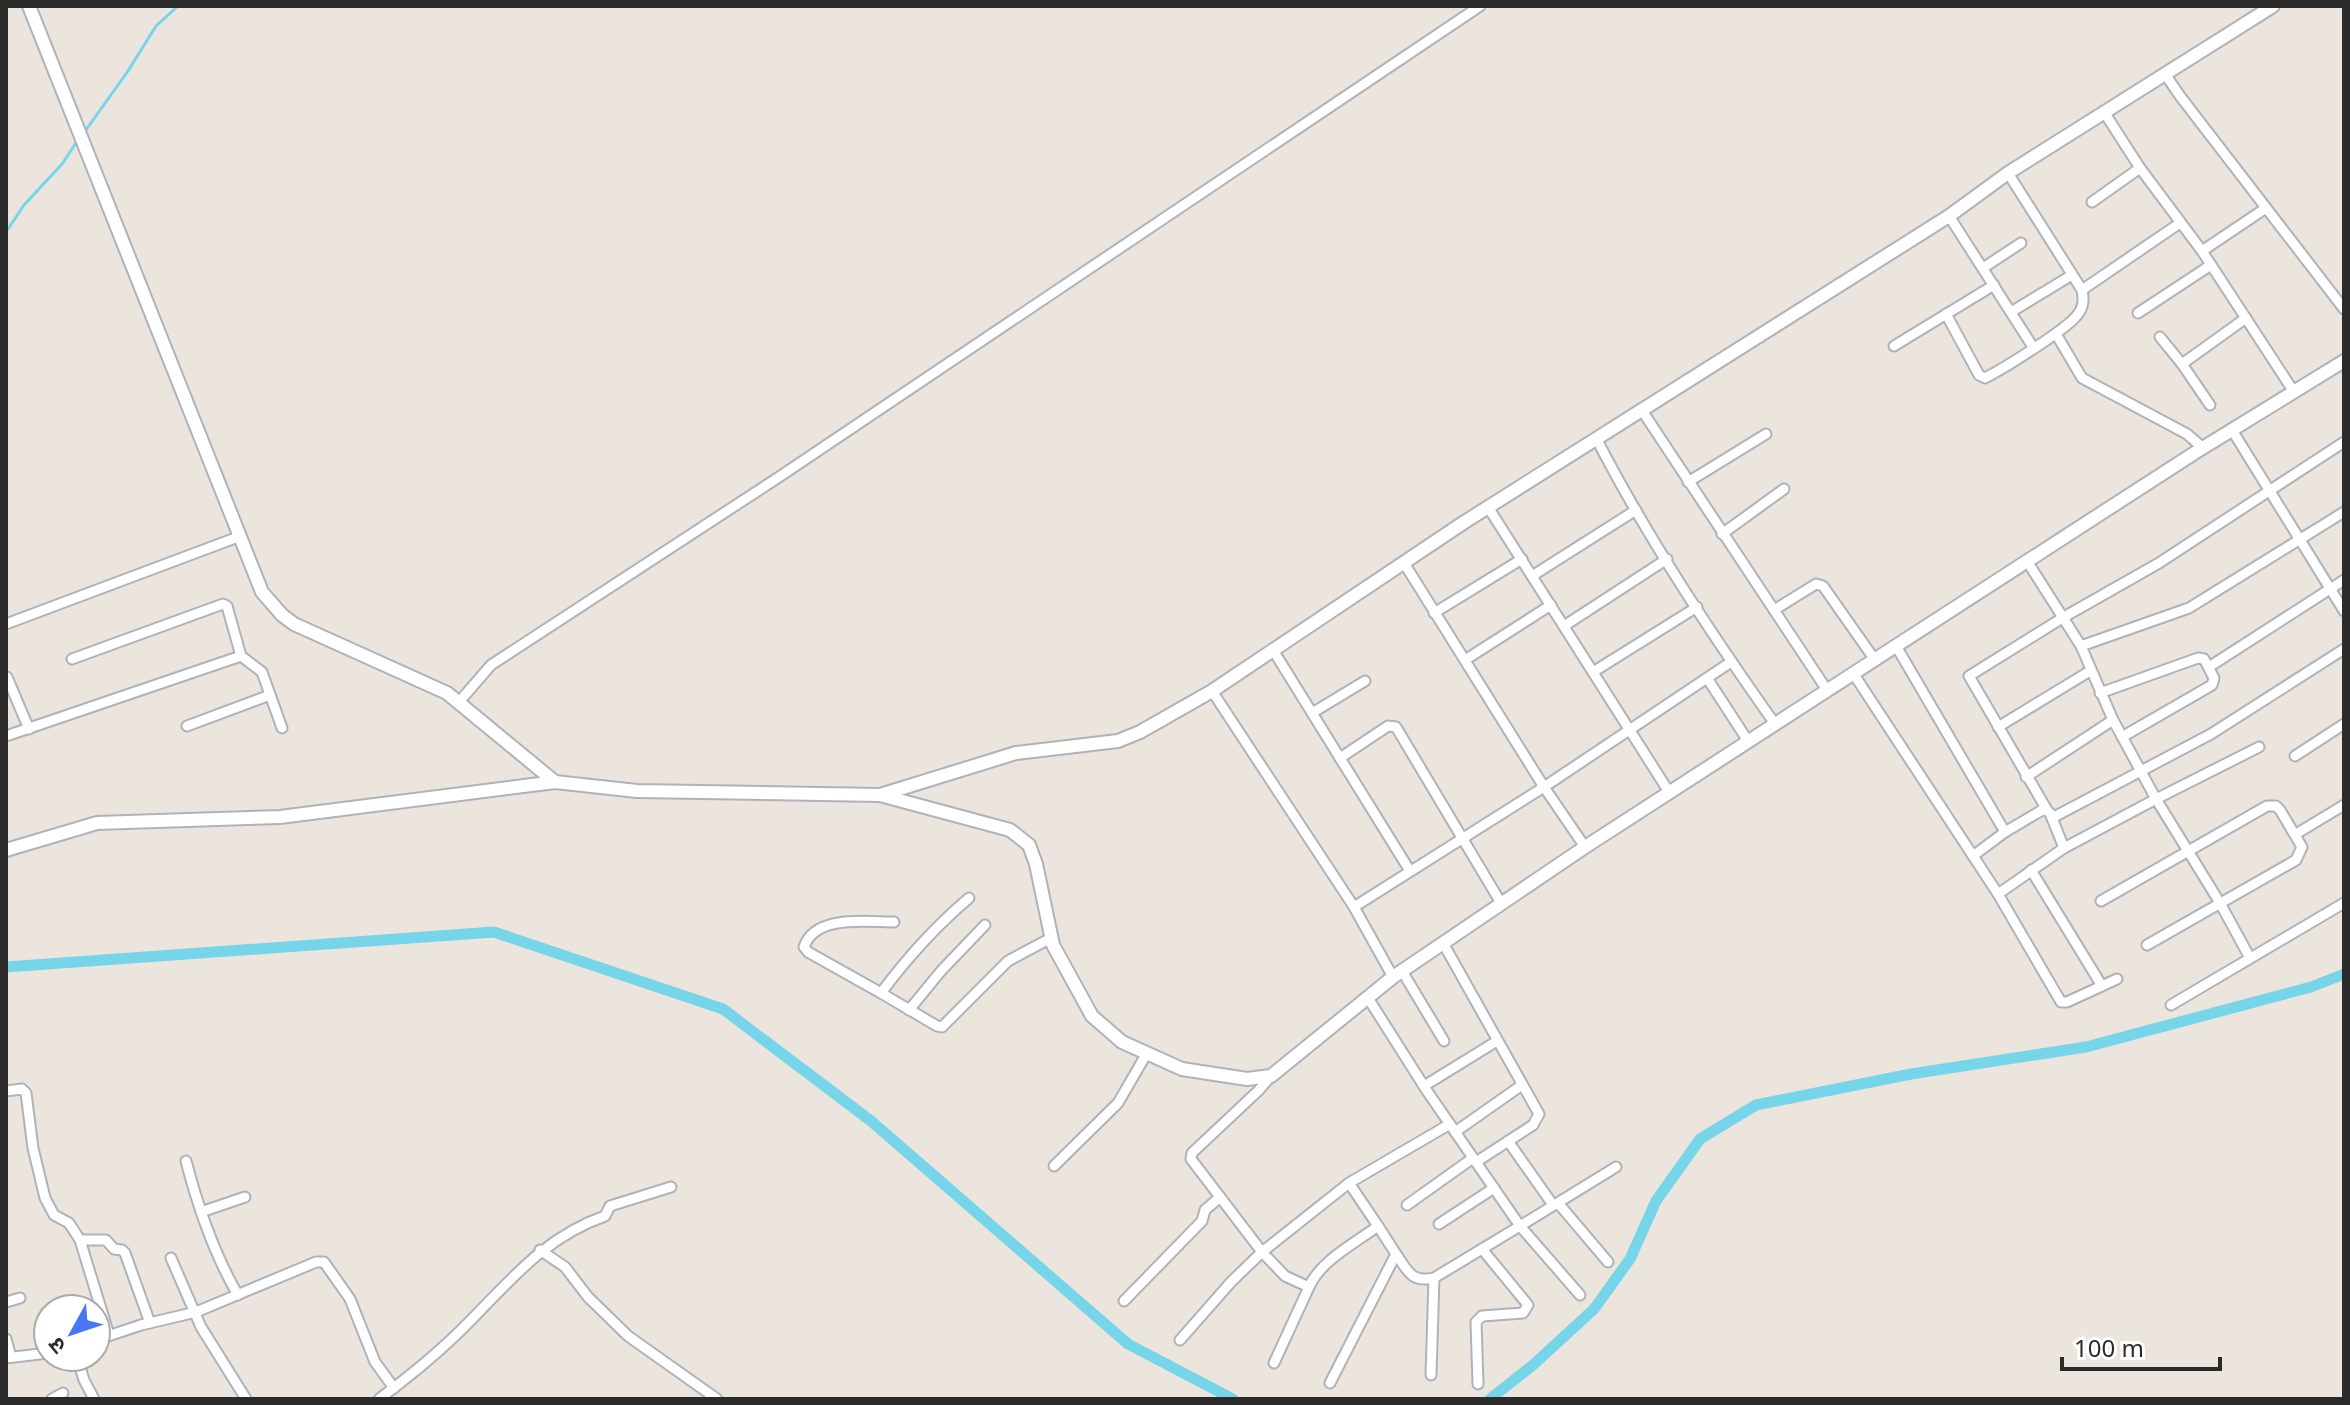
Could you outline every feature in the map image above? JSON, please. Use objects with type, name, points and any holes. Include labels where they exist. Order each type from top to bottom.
[{"type":"street","points":[[29,6],[262,592],[294,624],[447,693],[555,782]]},
{"type":"street","points":[[459,702],[491,665],[788,471],[1480,6]]},
{"type":"street","points":[[880,795],[1016,753],[1118,741],[1140,732],[1212,691],[1488,507],[1949,216],[2008,173],[2273,6]]},
{"type":"street","points":[[2165,74],[2344,309]]},
{"type":"street","points":[[2104,112],[2140,168],[2202,251],[2294,392]]},
{"type":"street","points":[[2092,202],[2140,168]]},
{"type":"street","points":[[1946,314],[1982,378],[2056,334],[2079,314],[2084,301],[2082,290],[2008,173]]},
{"type":"street","points":[[2202,251],[2266,208]]},
{"type":"street","points":[[1949,216],[2033,347]]},
{"type":"street","points":[[2082,290],[2180,223]]},
{"type":"street","points":[[1983,268],[2021,243]]},
{"type":"street","points":[[2138,313],[2211,265]]},
{"type":"street","points":[[2011,312],[2072,275]]},
{"type":"street","points":[[1894,346],[1994,285]]},
{"type":"street","points":[[2182,364],[2246,318]]},
{"type":"street","points":[[2056,334],[2082,378],[2187,434],[2203,448]]},
{"type":"street","points":[[2160,337],[2210,405]]},
{"type":"street","points":[[1309,1287],[1285,1276],[1262,1252],[1191,1159],[1192,1153],[1271,1076],[1398,974],[1585,847],[2203,448],[2344,361]]},
{"type":"street","points":[[1641,409],[1827,690]]},
{"type":"street","points":[[2232,430],[2344,611]]},
{"type":"street","points":[[1688,482],[1766,434]]},
{"type":"street","points":[[1596,438],[1636,510],[1731,662],[1775,724]]},
{"type":"street","points":[[2064,848],[2050,814],[1969,676],[2159,563],[2344,442]]},
{"type":"street","points":[[1722,534],[1784,489]]},
{"type":"street","points":[[1488,507],[1669,792]]},
{"type":"street","points":[[1532,576],[1636,510]]},
{"type":"street","points":[[2081,646],[2189,608],[2344,512]]},
{"type":"street","points":[[6,624],[238,537]]},
{"type":"street","points":[[1434,613],[1522,559]]},
{"type":"street","points":[[1564,626],[1667,559]]},
{"type":"street","points":[[2027,561],[2081,646],[2122,737],[2250,958]]},
{"type":"street","points":[[1404,563],[1585,847]]},
{"type":"street","points":[[2209,667],[2344,580]]},
{"type":"street","points":[[1774,610],[1816,584],[1823,586],[1875,660]]},
{"type":"street","points":[[72,659],[223,604],[227,606],[241,656],[262,672],[282,728]]},
{"type":"street","points":[[1465,660],[1551,605]]},
{"type":"street","points":[[1593,672],[1697,607]]},
{"type":"street","points":[[1896,646],[2005,832]]},
{"type":"street","points":[[1973,856],[2040,810],[2050,814],[2142,772],[2211,734],[2344,649]]},
{"type":"street","points":[[1273,650],[1410,871]]},
{"type":"street","points":[[6,736],[241,656]]},
{"type":"street","points":[[2100,693],[2198,658],[2204,659],[2209,667],[2214,678],[2212,685],[2122,737]]},
{"type":"street","points":[[1354,907],[1544,787],[1731,662]]},
{"type":"street","points":[[1998,727],[2090,671]]},
{"type":"street","points":[[1853,673],[1998,894],[2061,1002],[2065,1003],[2117,979]]},
{"type":"street","points":[[6,676],[29,729]]},
{"type":"street","points":[[1707,678],[1748,741]]},
{"type":"street","points":[[1312,713],[1365,681]]},
{"type":"street","points":[[1212,691],[1444,1041]]},
{"type":"street","points":[[187,726],[270,695]]},
{"type":"street","points":[[2026,777],[2113,720]]},
{"type":"street","points":[[2295,756],[2344,724]]},
{"type":"street","points":[[1340,758],[1388,726],[1396,727],[1501,903]]},
{"type":"street","points":[[1998,894],[2064,848],[2259,747]]},
{"type":"street","points":[[6,850],[97,823],[280,817],[555,782],[637,791],[880,795],[1010,830],[1029,845],[1036,864],[1051,938],[1092,1016],[1122,1042],[1182,1069],[1247,1079],[1271,1076]]},
{"type":"street","points":[[2101,901],[2272,805],[2280,810],[2302,847],[2296,860],[2147,945]]},
{"type":"street","points":[[2296,834],[2344,805]]},
{"type":"street","points":[[2031,870],[2102,986]]},
{"type":"street","points":[[881,993],[902,964],[969,898]]},
{"type":"street","points":[[2171,1005],[2344,903]]},
{"type":"street","points":[[894,922],[834,924],[815,932],[804,947],[942,1027],[1008,961],[1051,938]]},
{"type":"street","points":[[909,1010],[985,925]]},
{"type":"street","points":[[1407,1205],[1533,1125],[1538,1118],[1443,943]]},
{"type":"street","points":[[1368,998],[1520,1226],[1580,1295]]},
{"type":"street","points":[[1424,1086],[1497,1041]]},
{"type":"street","points":[[1054,1166],[1118,1103],[1147,1053]]},
{"type":"street","points":[[1180,1340],[1262,1252],[1349,1183],[1452,1128],[1522,1085]]},
{"type":"street","points":[[6,1091],[22,1089],[26,1093],[33,1148],[45,1198],[54,1215],[69,1223],[80,1240],[96,1293]]},
{"type":"street","points":[[1508,1141],[1555,1204],[1608,1262]]},
{"type":"street","points":[[186,1161],[201,1212],[226,1275],[238,1295]]},
{"type":"street","points":[[1349,1183],[1412,1276],[1421,1281],[1434,1278],[1616,1167]]},
{"type":"street","points":[[379,1399],[455,1336],[540,1250],[577,1226],[605,1216],[610,1206],[671,1187]]},
{"type":"street","points":[[1439,1224],[1494,1188]]},
{"type":"street","points":[[201,1212],[245,1197]]},
{"type":"street","points":[[1124,1301],[1202,1221],[1205,1210],[1220,1197]]},
{"type":"street","points":[[1274,1363],[1321,1268],[1378,1226]]},
{"type":"street","points":[[80,1240],[106,1240],[114,1249],[125,1253],[150,1323]]},
{"type":"street","points":[[1478,1384],[1476,1322],[1482,1316],[1523,1313],[1528,1305],[1482,1249]]},
{"type":"street","points":[[540,1250],[565,1267],[588,1297],[628,1336],[717,1399]]},
{"type":"street","points":[[1330,1383],[1396,1254]]},
{"type":"street","points":[[171,1258],[201,1327],[246,1399]]},
{"type":"street","points":[[112,1334],[196,1312],[316,1262],[324,1262],[350,1299],[375,1362],[394,1388]]},
{"type":"street","points":[[1431,1375],[1434,1278]]},
{"type":"street","points":[[6,1302],[20,1298]]},
{"type":"street","points":[[6,1339],[9,1358],[32,1355]]},
{"type":"street","points":[[82,1373],[94,1399]]},
{"type":"street","points":[[52,1399],[63,1393]]},
{"type":"waterway","points":[[83,134],[156,26],[178,6]]},
{"type":"waterway","points":[[6,232],[24,205],[62,164],[78,140]]},
{"type":"waterway","points":[[6,967],[494,932],[723,1009],[871,1121],[1128,1344],[1233,1399]]},
{"type":"waterway","points":[[1490,1399],[1533,1365],[1594,1309],[1630,1259],[1656,1201],[1700,1139],[1756,1105],[1911,1074],[2086,1047],[2311,987],[2344,974]]}]
